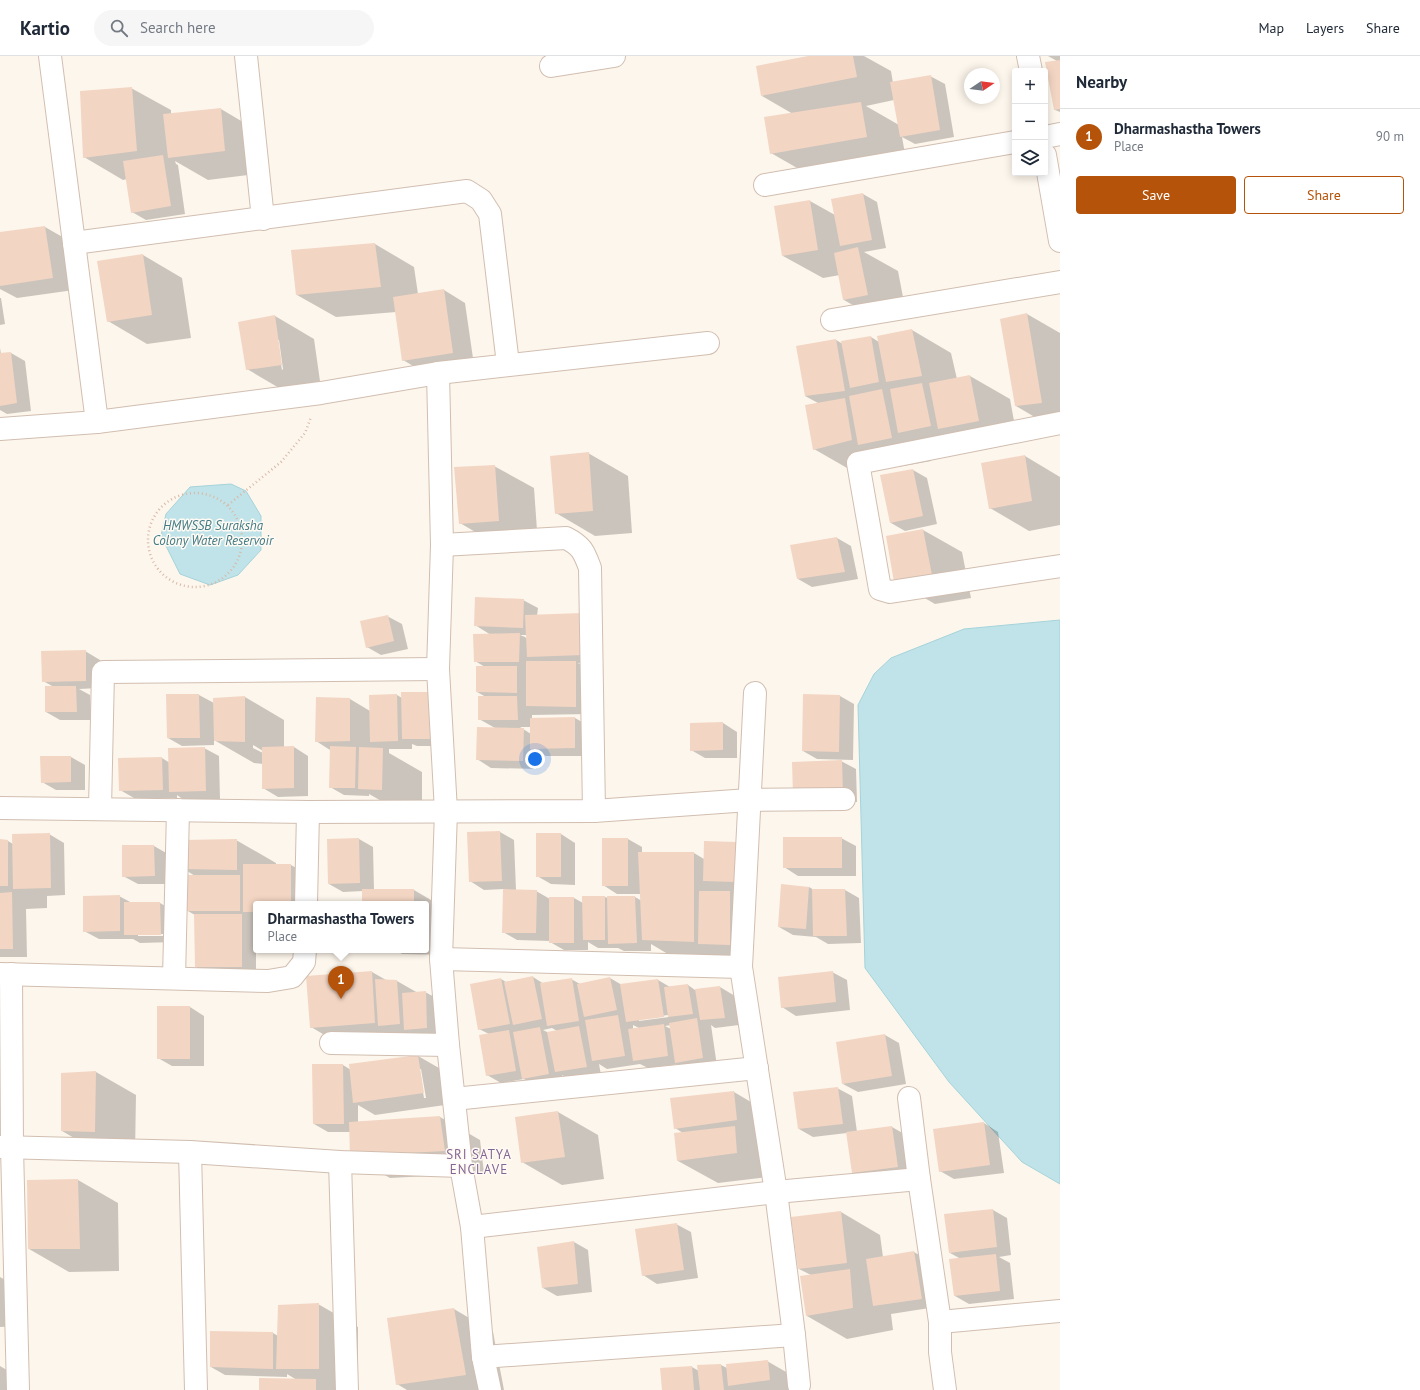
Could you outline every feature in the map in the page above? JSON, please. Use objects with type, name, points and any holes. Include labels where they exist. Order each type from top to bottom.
[{"type":"street","points":[[50,56],[97,422]]},
{"type":"street","points":[[246,56],[263,219]]},
{"type":"street","points":[[551,66],[614,56]]},
{"type":"street","points":[[1028,56],[1030,68]]},
{"type":"street","points":[[1048,136],[1060,134]]},
{"type":"street","points":[[765,185],[1012,143]]},
{"type":"street","points":[[1048,172],[1060,241]]},
{"type":"street","points":[[74,243],[467,191],[481,200],[490,214],[508,364]]},
{"type":"street","points":[[832,320],[1060,282]]},
{"type":"street","points":[[0,429],[97,422],[321,392],[438,373],[508,364],[708,343]]},
{"type":"street","points":[[438,373],[442,545],[438,669],[446,811],[441,959],[454,1099],[462,1166],[472,1227],[483,1357],[490,1390]]},
{"type":"street","points":[[1060,423],[858,463],[880,589],[890,592],[1060,566]]},
{"type":"street","points":[[442,545],[566,538],[578,543],[586,555],[590,568],[594,811]]},
{"type":"street","points":[[100,809],[103,672],[438,669]]},
{"type":"street","points":[[755,693],[741,967],[776,1192],[799,1385]]},
{"type":"street","points":[[0,808],[308,812],[594,811],[749,800],[844,799]]},
{"type":"street","points":[[174,978],[178,810]]},
{"type":"street","points":[[306,901],[308,812]]},
{"type":"street","points":[[18,1390],[8,1325],[5,974],[268,981],[292,977],[304,962],[305,953]]},
{"type":"street","points":[[441,959],[741,967]]},
{"type":"street","points":[[330,1043],[448,1045]]},
{"type":"street","points":[[454,1099],[757,1068]]},
{"type":"street","points":[[909,1098],[940,1322],[940,1352],[945,1390]]},
{"type":"street","points":[[6,1147],[190,1152],[340,1162],[462,1166]]},
{"type":"street","points":[[190,1152],[196,1390]]},
{"type":"street","points":[[340,1162],[347,1390]]},
{"type":"street","points":[[472,1227],[776,1192],[919,1179]]},
{"type":"street","points":[[940,1322],[1060,1311]]},
{"type":"street","points":[[483,1357],[794,1335]]},
{"type":"path","points":[[228,505],[282,462],[305,432],[321,392]]},
{"type":"path","points":[[194,492],[212,495],[228,505],[238,520],[243,539],[240,557],[230,573],[214,584],[196,588],[178,585],[162,575],[151,559],[147,541],[150,523],[160,507],[175,496],[194,492]]},
{"type":"water","name":"HMWSSB Suraksha Colony Water Reservoir","points":[[231,484],[246,491],[261,516],[261,550],[238,575],[210,585],[180,574],[161,536],[166,514],[190,487]]},
{"type":"water","points":[[1060,620],[1060,1184],[1022,1162],[949,1082],[865,968],[858,705],[874,674],[891,658],[964,629]]},
{"type":"building","points":[[808,56],[853,56],[857,77],[761,96],[756,66]]},
{"type":"building","points":[[1060,60],[1060,109],[1054,110],[1048,78],[1048,68],[1046,68],[1045,62]]},
{"type":"building","points":[[931,75],[940,130],[900,137],[890,82]]},
{"type":"building","points":[[132,87],[137,151],[83,158],[80,91]]},
{"type":"building","points":[[861,102],[867,137],[770,154],[764,117]]},
{"type":"building","points":[[221,108],[225,151],[168,158],[163,114]]},
{"type":"building","points":[[163,155],[171,206],[131,213],[123,161]]},
{"type":"building","points":[[863,193],[872,240],[840,246],[831,199]]},
{"type":"building","points":[[810,200],[818,250],[782,256],[774,206]]},
{"type":"building","points":[[45,226],[53,278],[0,286],[0,232]]},
{"type":"building","points":[[375,243],[381,287],[296,295],[291,250]]},
{"type":"building","points":[[858,247],[868,295],[843,300],[834,253]]},
{"type":"building","points":[[143,254],[152,315],[107,322],[97,261]]},
{"type":"building","points":[[444,289],[453,353],[402,361],[393,297]]},
{"type":"building","points":[[1027,313],[1042,403],[1015,406],[1000,319]]},
{"type":"building","points":[[275,315],[282,365],[246,370],[238,322]]},
{"type":"building","points":[[912,329],[922,376],[886,382],[877,336]]},
{"type":"building","points":[[871,336],[879,382],[850,388],[841,341]]},
{"type":"building","points":[[836,339],[845,391],[805,396],[796,346]]},
{"type":"building","points":[[11,352],[17,403],[0,406],[0,353]]},
{"type":"building","points":[[970,375],[979,421],[938,429],[929,383]]},
{"type":"building","points":[[922,383],[931,426],[898,433],[890,389]]},
{"type":"building","points":[[882,389],[892,438],[858,445],[849,396]]},
{"type":"building","points":[[845,398],[852,440],[813,450],[805,405]]},
{"type":"building","points":[[589,452],[593,511],[555,514],[550,456]]},
{"type":"building","points":[[1025,455],[1032,501],[989,509],[981,463]]},
{"type":"building","points":[[495,465],[499,521],[459,524],[454,467]]},
{"type":"building","points":[[913,469],[923,516],[890,523],[880,475]]},
{"type":"building","points":[[923,529],[932,575],[894,582],[886,536]]},
{"type":"building","points":[[837,537],[845,572],[797,579],[790,545]]},
{"type":"building","points":[[475,597],[524,599],[523,628],[474,626]]},
{"type":"building","points":[[583,613],[584,655],[527,657],[525,615]]},
{"type":"building","points":[[388,615],[394,641],[366,648],[360,621]]},
{"type":"building","points":[[520,633],[519,662],[474,662],[473,634]]},
{"type":"building","points":[[86,650],[86,681],[42,682],[41,651]]},
{"type":"building","points":[[526,661],[576,661],[576,707],[526,706]]},
{"type":"building","points":[[476,666],[517,666],[517,693],[476,692]]},
{"type":"building","points":[[45,686],[76,686],[77,712],[45,712]]},
{"type":"building","points":[[401,692],[432,692],[432,739],[402,739]]},
{"type":"building","points":[[166,694],[199,694],[200,738],[167,738]]},
{"type":"building","points":[[397,694],[398,741],[370,742],[369,695]]},
{"type":"building","points":[[803,694],[840,695],[839,752],[802,751]]},
{"type":"building","points":[[245,696],[245,742],[214,741],[213,698]]},
{"type":"building","points":[[478,696],[517,696],[518,720],[478,720]]},
{"type":"building","points":[[316,697],[350,698],[350,741],[315,742]]},
{"type":"building","points":[[575,717],[575,748],[530,749],[530,718]]},
{"type":"building","points":[[723,722],[723,750],[690,751],[690,723]]},
{"type":"building","points":[[477,727],[524,728],[523,761],[476,760]]},
{"type":"building","points":[[294,746],[294,788],[262,789],[262,747]]},
{"type":"building","points":[[330,746],[356,747],[355,788],[329,788]]},
{"type":"building","points":[[205,747],[206,791],[169,792],[168,748]]},
{"type":"building","points":[[359,747],[383,748],[382,790],[358,789]]},
{"type":"building","points":[[40,756],[71,756],[71,782],[41,783]]},
{"type":"building","points":[[162,757],[163,790],[119,791],[118,758]]},
{"type":"building","points":[[842,760],[843,794],[793,796],[792,762]]},
{"type":"building","points":[[500,831],[502,881],[469,882],[467,832]]},
{"type":"building","points":[[50,833],[51,888],[13,889],[12,834]]},
{"type":"building","points":[[536,833],[561,833],[561,877],[536,877]]},
{"type":"building","points":[[783,837],[842,837],[842,868],[783,868]]},
{"type":"building","points":[[359,838],[360,883],[328,884],[327,839]]},
{"type":"building","points":[[602,838],[628,838],[628,886],[602,886]]},
{"type":"building","points":[[0,839],[8,840],[8,886],[0,886]]},
{"type":"building","points":[[237,839],[237,870],[183,869],[183,840]]},
{"type":"building","points":[[704,841],[736,842],[735,882],[703,881]]},
{"type":"building","points":[[122,845],[154,845],[155,876],[122,877]]},
{"type":"building","points":[[638,852],[694,852],[694,942],[642,940]]},
{"type":"building","points":[[243,864],[291,864],[291,901],[253,901],[253,912],[243,912]]},
{"type":"building","points":[[184,875],[240,875],[240,911],[185,911]]},
{"type":"building","points":[[781,884],[809,887],[806,929],[778,927]]},
{"type":"building","points":[[362,889],[414,889],[414,901],[362,901]]},
{"type":"building","points":[[503,889],[537,890],[536,933],[502,933]]},
{"type":"building","points":[[812,889],[845,889],[847,936],[813,936]]},
{"type":"building","points":[[699,891],[730,891],[730,945],[698,944]]},
{"type":"building","points":[[12,892],[13,949],[0,949],[0,893]]},
{"type":"building","points":[[120,895],[120,931],[83,932],[83,896]]},
{"type":"building","points":[[582,896],[605,896],[605,940],[583,940]]},
{"type":"building","points":[[607,896],[635,896],[637,943],[608,944]]},
{"type":"building","points":[[549,897],[574,897],[574,943],[549,943]]},
{"type":"building","points":[[124,902],[160,902],[161,935],[124,935]]},
{"type":"building","points":[[194,914],[242,914],[242,967],[195,967]]},
{"type":"building","points":[[372,971],[375,1023],[310,1028],[306,976]]},
{"type":"building","points":[[833,971],[836,1002],[781,1008],[778,977]]},
{"type":"building","points":[[533,976],[542,1019],[513,1025],[504,982]]},
{"type":"building","points":[[610,977],[617,1010],[584,1017],[577,984]]},
{"type":"building","points":[[501,978],[510,1024],[478,1030],[470,984]]},
{"type":"building","points":[[572,978],[579,1021],[547,1026],[540,983]]},
{"type":"building","points":[[375,979],[397,980],[400,1024],[378,1026]]},
{"type":"building","points":[[658,979],[664,1017],[626,1022],[620,984]]},
{"type":"building","points":[[688,984],[693,1014],[668,1017],[664,987]]},
{"type":"building","points":[[720,986],[725,1018],[700,1020],[695,989]]},
{"type":"building","points":[[426,991],[427,1028],[404,1030],[402,993]]},
{"type":"building","points":[[157,1006],[190,1006],[190,1059],[157,1059]]},
{"type":"building","points":[[618,1015],[625,1056],[592,1061],[585,1020]]},
{"type":"building","points":[[697,1018],[703,1058],[675,1063],[669,1023]]},
{"type":"building","points":[[664,1024],[668,1056],[633,1061],[628,1029]]},
{"type":"building","points":[[579,1026],[587,1067],[555,1072],[547,1032]]},
{"type":"building","points":[[540,1027],[549,1074],[522,1079],[513,1032]]},
{"type":"building","points":[[509,1030],[516,1071],[486,1076],[479,1035]]},
{"type":"building","points":[[885,1034],[892,1076],[842,1084],[836,1042]]},
{"type":"building","points":[[418,1055],[424,1093],[353,1103],[349,1064]]},
{"type":"building","points":[[312,1064],[343,1064],[344,1124],[313,1124]]},
{"type":"building","points":[[96,1071],[95,1132],[61,1131],[61,1073]]},
{"type":"building","points":[[838,1087],[843,1124],[798,1129],[793,1092]]},
{"type":"building","points":[[734,1091],[737,1120],[674,1129],[670,1098]]},
{"type":"building","points":[[558,1111],[565,1157],[521,1163],[515,1117]]},
{"type":"building","points":[[440,1116],[445,1151],[350,1156],[349,1122]]},
{"type":"building","points":[[984,1122],[990,1165],[939,1172],[933,1129]]},
{"type":"building","points":[[735,1126],[737,1153],[677,1161],[674,1133]]},
{"type":"building","points":[[892,1126],[898,1167],[852,1173],[846,1132]]},
{"type":"building","points":[[78,1179],[80,1249],[28,1249],[27,1180]]},
{"type":"building","points":[[993,1209],[997,1247],[949,1253],[944,1214]]},
{"type":"building","points":[[841,1211],[847,1263],[798,1269],[791,1217]]},
{"type":"building","points":[[677,1223],[684,1270],[642,1276],[635,1229]]},
{"type":"building","points":[[574,1241],[578,1284],[542,1288],[537,1247]]},
{"type":"building","points":[[914,1251],[922,1299],[873,1306],[866,1259]]},
{"type":"building","points":[[996,1254],[1000,1291],[954,1296],[949,1259]]},
{"type":"building","points":[[850,1269],[853,1308],[806,1316],[800,1276]]},
{"type":"building","points":[[319,1303],[319,1369],[276,1369],[278,1305]]},
{"type":"building","points":[[454,1308],[466,1375],[396,1385],[387,1318]]},
{"type":"building","points":[[210,1331],[273,1332],[273,1369],[210,1367]]},
{"type":"building","points":[[768,1360],[770,1380],[728,1386],[726,1364]]},
{"type":"building","points":[[721,1364],[724,1390],[700,1390],[697,1365]]},
{"type":"building","points":[[692,1366],[694,1390],[662,1390],[660,1368]]},
{"type":"building","points":[[259,1378],[316,1379],[316,1390],[259,1390]]},
{"type":"place","name":"Dharmashastha Towers","points":[[341,999]]},
{"type":"district","name":"SRI SATYA ENCLAVE","points":[[479,1162]]}]
